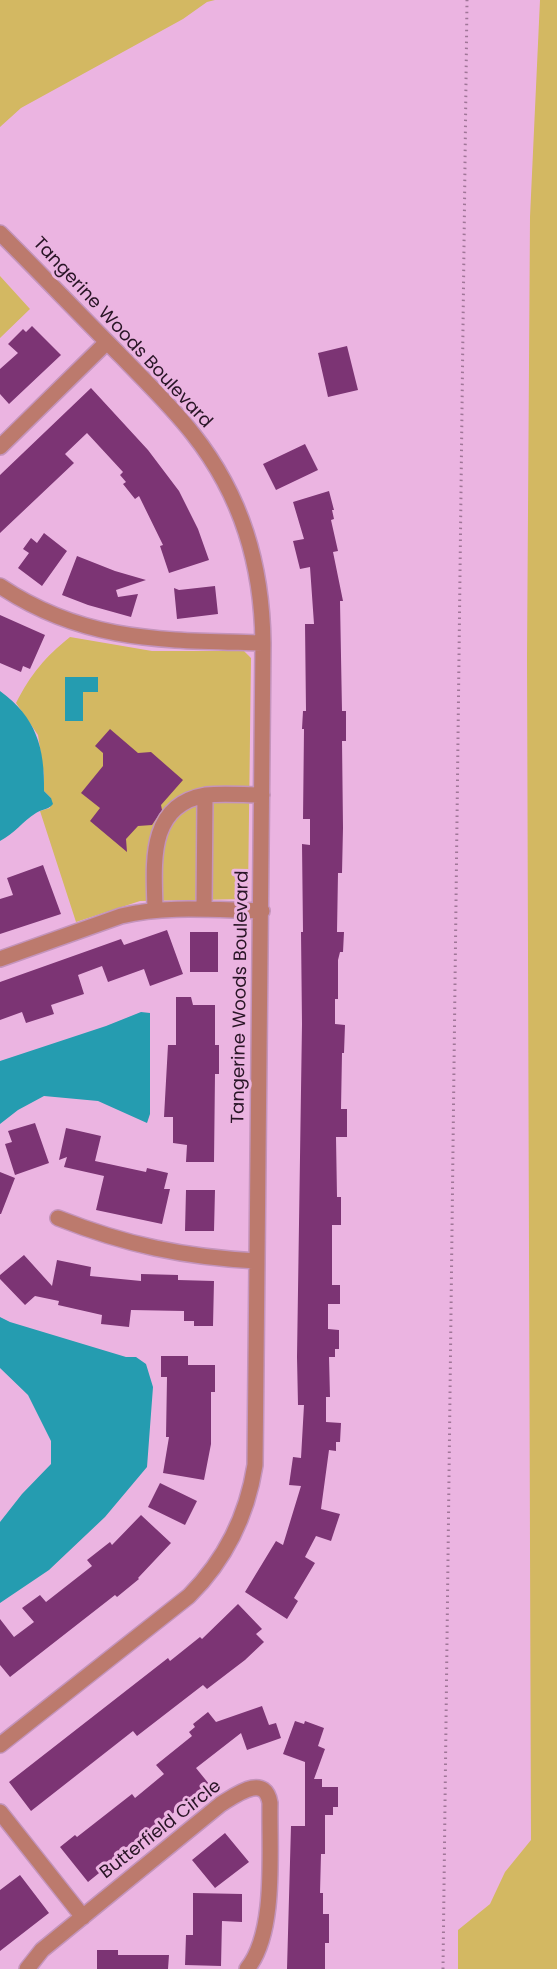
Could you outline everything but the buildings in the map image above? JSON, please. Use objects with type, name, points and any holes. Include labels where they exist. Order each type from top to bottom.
[{"type":"street","name":"Tangerine Woods Boulevard","points":[[0,233],[183,421],[212,459],[229,489],[245,526],[256,565],[262,604],[263,643],[255,1465],[246,1506],[228,1548],[189,1596],[0,1745]]},
{"type":"street","points":[[0,447],[107,342]]},
{"type":"street","points":[[0,586],[36,609],[112,634],[168,640],[263,643]]},
{"type":"street","points":[[155,909],[155,849],[161,829],[178,806],[205,796],[262,795]]},
{"type":"street","points":[[204,909],[205,796]]},
{"type":"street","points":[[0,959],[121,916],[155,909],[262,911]]},
{"type":"street","points":[[58,1218],[94,1232],[158,1250],[221,1259],[257,1261]]},
{"type":"street","name":"Butterfield Circle","points":[[27,1969],[42,1950],[221,1804],[248,1789],[257,1788],[264,1790],[270,1803],[267,1923],[262,1942],[248,1969]]},
{"type":"street","points":[[0,1812],[83,1917]]},
{"type":"path","points":[[443,1969],[467,0]]},
{"type":"shaded area","points":[[0,0],[215,0],[207,2],[183,19],[21,108],[0,127]]},
{"type":"shaded area","points":[[540,0],[557,0],[557,1969],[458,1969],[458,1930],[490,1904],[505,1872],[531,1840],[527,657],[530,217]]},
{"type":"shaded area","points":[[0,276],[30,309],[0,338]]},
{"type":"shaded area","points":[[70,637],[152,651],[244,651],[251,658],[248,892],[245,899],[140,901],[76,922],[40,811],[50,808],[51,798],[44,791],[38,735],[16,703],[39,667]]},
{"type":"water","points":[[65,677],[98,677],[98,692],[83,692],[83,721],[65,721]]},
{"type":"water","points":[[0,691],[22,712],[36,735],[43,761],[44,791],[53,804],[31,816],[0,841]]},
{"type":"water","points":[[141,1012],[150,1013],[150,1114],[147,1123],[98,1101],[44,1096],[18,1110],[0,1124],[0,1061]]},
{"type":"water","points":[[0,1317],[126,1357],[136,1357],[146,1364],[153,1387],[147,1467],[105,1517],[49,1570],[0,1603],[0,1522],[22,1494],[51,1464],[51,1441],[28,1395],[0,1368]]}]
